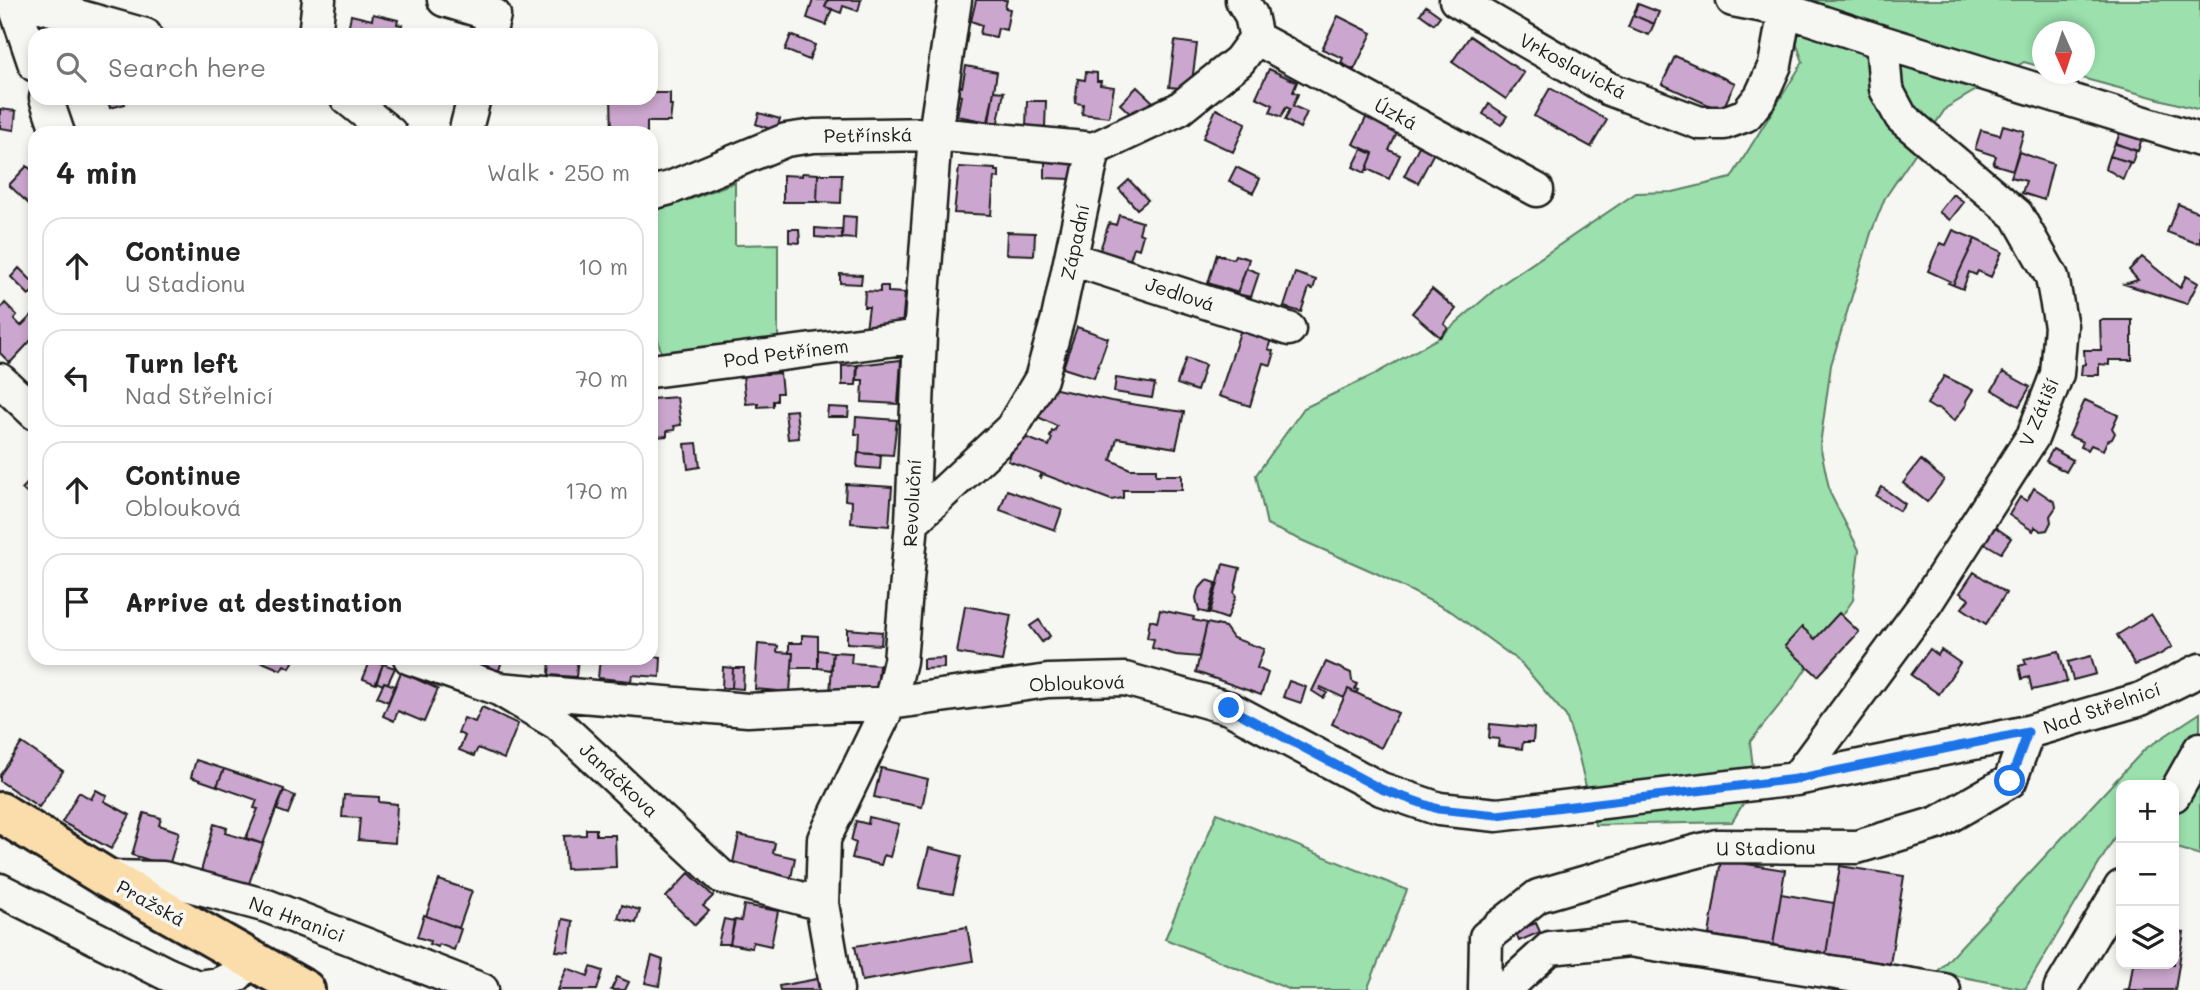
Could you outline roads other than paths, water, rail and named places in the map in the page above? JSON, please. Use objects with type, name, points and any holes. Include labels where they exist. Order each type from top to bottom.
[{"type":"main road","name":"Pražská","points":[[0,812],[105,877],[305,990]]},
{"type":"street","points":[[13,0],[28,44]]},
{"type":"street","points":[[20,0],[120,28]]},
{"type":"street","points":[[315,28],[320,0]]},
{"type":"street","points":[[444,0],[494,15],[491,28]]},
{"type":"street","name":"Revoluční","points":[[836,990],[822,904],[824,839],[890,703],[900,661],[912,522],[920,336],[934,134],[955,0]]},
{"type":"street","points":[[1094,149],[1179,109],[1239,61],[1256,38],[1251,15],[1242,0]]},
{"type":"street","name":"Vrkoslavická","points":[[1456,0],[1609,89],[1700,123],[1724,124],[1746,115],[1761,96],[1775,65],[1785,10]]},
{"type":"street","points":[[1732,0],[1785,10],[2200,140]]},
{"type":"street","name":"Úzká","points":[[1256,38],[1537,190]]},
{"type":"street","name":"V Zátiší","points":[[1796,779],[1940,580],[2033,436],[2057,374],[2061,326],[2052,277],[2017,215],[1901,117],[1886,89],[1882,42]]},
{"type":"street","points":[[48,105],[56,126]]},
{"type":"street","points":[[356,105],[381,126]]},
{"type":"street","points":[[468,126],[472,105]]},
{"type":"street","name":"Petřínská","points":[[658,191],[786,140],[814,136],[934,134],[1094,149]]},
{"type":"street","name":"Západní","points":[[912,522],[1012,428],[1041,379],[1072,259],[1094,149]]},
{"type":"street","name":"Jedlová","points":[[1072,259],[1289,329]]},
{"type":"street","name":"Pod Petřínem","points":[[658,369],[920,336]]},
{"type":"street","points":[[0,380],[28,406]]},
{"type":"street","name":"Janáčkova","points":[[432,665],[499,689],[558,723],[722,877],[822,904]]},
{"type":"street","name":"Nad Střelnicí","points":[[1796,779],[2028,732],[2141,699],[2200,670]]},
{"type":"street","name":"Oblouková","points":[[499,689],[748,710],[890,703],[1048,681],[1125,679],[1229,708],[1381,789],[1438,809],[1497,815],[1796,779]]},
{"type":"street","name":"U Stadionu","points":[[1485,990],[1486,937],[1538,896],[1717,846],[1857,847],[1937,823],[2010,781],[2028,732]]},
{"type":"street","name":"Na Hranici","points":[[105,877],[163,878],[267,906],[482,990]]},
{"type":"street","points":[[0,890],[197,987],[219,984],[236,975],[251,959]]},
{"type":"street","points":[[2060,990],[2116,895]]},
{"type":"street","points":[[1504,990],[1550,947],[1629,940],[1944,990]]}]
